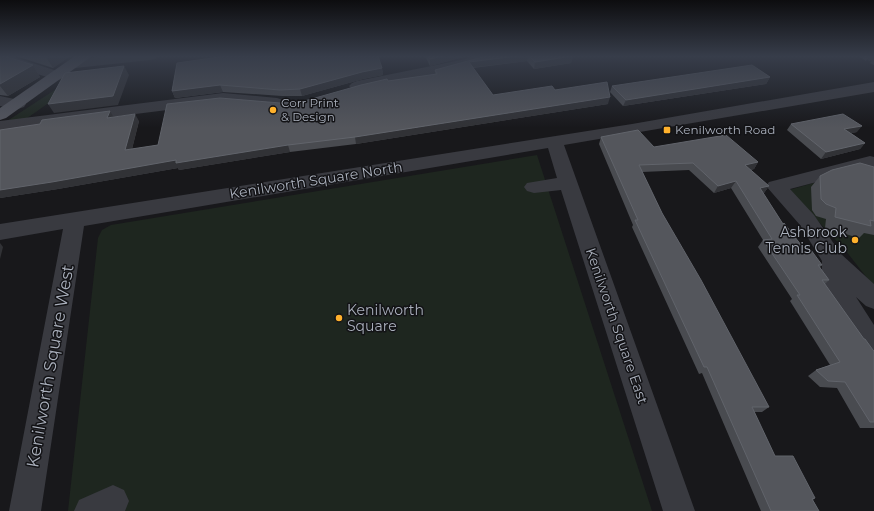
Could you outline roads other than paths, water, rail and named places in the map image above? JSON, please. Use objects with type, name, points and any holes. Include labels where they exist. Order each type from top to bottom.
[{"type":"main road","points":[[0,116],[53,80]]},
{"type":"street","points":[[341,91],[388,80]]},
{"type":"street","name":"Kenilworth Square North","points":[[0,232],[554,142],[874,87]]},
{"type":"street","points":[[0,126],[223,98],[295,103]]},
{"type":"street","points":[[0,101],[18,104]]},
{"type":"street","name":"Kenilworth Square East","points":[[554,142],[679,511]]},
{"type":"street","points":[[870,162],[776,186],[807,220],[833,260],[874,299]]},
{"type":"street","points":[[534,187],[568,183]]},
{"type":"street","name":"Kenilworth Square West","points":[[25,511],[75,220]]},
{"type":"street","points":[[833,260],[833,279],[874,346]]},
{"type":"place","name":"Corr Print & Design","points":[[273,110]]},
{"type":"place","name":"Kenilworth Road","points":[[667,130]]},
{"type":"place","name":"Ashbrook Tennis Club","points":[[855,240]]},
{"type":"place","name":"Kenilworth Square","points":[[339,318]]}]
